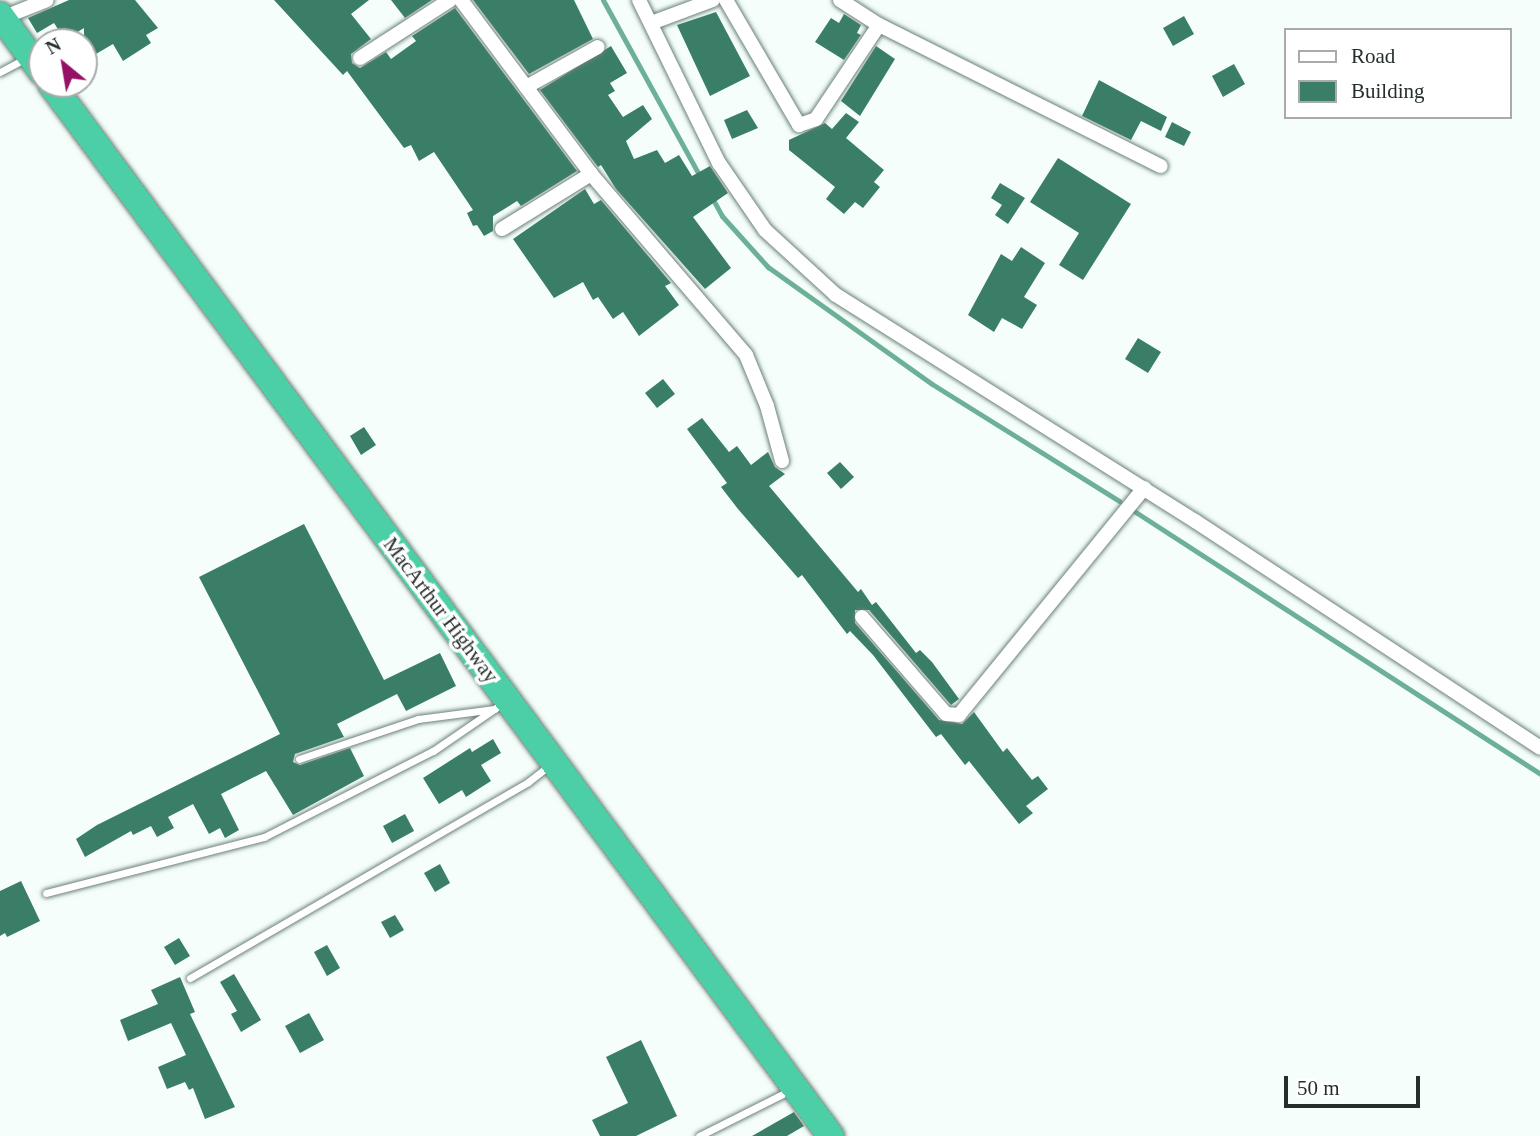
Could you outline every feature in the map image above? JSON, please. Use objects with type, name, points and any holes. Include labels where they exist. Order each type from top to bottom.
[{"type":"highway","points":[[1,17],[28,53]]},
{"type":"highway","name":"MacArthur Highway","points":[[61,98],[502,704],[552,762],[831,1136]]},
{"type":"street","points":[[1,17],[47,0]]},
{"type":"street","points":[[360,58],[450,0]]},
{"type":"street","points":[[461,0],[591,174],[746,355],[767,406],[782,461]]},
{"type":"street","points":[[639,0],[719,163],[765,230],[836,295],[1143,488],[1540,748]]},
{"type":"street","points":[[651,23],[713,0]]},
{"type":"street","points":[[726,0],[799,125],[816,119],[879,25]]},
{"type":"street","points":[[840,0],[879,25],[1161,166]]},
{"type":"street","points":[[526,87],[598,47]]},
{"type":"street","points":[[502,229],[591,174]]},
{"type":"street","points":[[862,617],[946,714],[959,715],[1143,488]]},
{"type":"lane","points":[[0,72],[28,66]]},
{"type":"lane","points":[[299,759],[418,719],[502,704]]},
{"type":"lane","points":[[46,893],[264,837],[433,751],[502,704]]},
{"type":"lane","points":[[190,978],[528,782],[552,762]]},
{"type":"lane","points":[[699,1136],[794,1089]]},
{"type":"building","points":[[69,0],[135,0],[158,28],[146,35],[151,43],[123,61],[113,44],[98,53],[98,28],[57,28],[54,23],[46,28],[34,28],[28,18]]},
{"type":"building","points":[[274,0],[369,0],[351,14],[371,39],[351,54],[352,63],[360,68],[386,52],[391,59],[416,41],[412,36],[455,8],[577,171],[521,206],[517,201],[493,216],[493,231],[484,236],[477,225],[473,226],[467,213],[473,210],[434,152],[419,161],[411,145],[404,148],[347,71],[343,75]]},
{"type":"building","points":[[391,0],[432,0],[405,18]]},
{"type":"building","points":[[473,0],[574,0],[593,39],[529,74]]},
{"type":"building","points":[[716,12],[750,76],[710,96],[677,25]]},
{"type":"building","points":[[844,14],[861,25],[857,33],[861,35],[844,60],[815,42],[831,18],[839,23]]},
{"type":"building","points":[[1184,16],[1194,34],[1173,46],[1163,28]]},
{"type":"building","points":[[611,46],[627,73],[610,83],[615,91],[608,95],[623,117],[643,105],[652,119],[626,141],[634,159],[657,150],[665,163],[679,155],[692,176],[710,166],[728,193],[693,217],[731,268],[705,289],[616,189],[601,165],[598,167],[540,90]]},
{"type":"building","points":[[876,46],[895,59],[860,116],[841,101]]},
{"type":"building","points":[[1234,64],[1245,84],[1223,97],[1212,76]]},
{"type":"building","points":[[1099,80],[1167,117],[1161,131],[1141,121],[1131,140],[1082,116]]},
{"type":"building","points":[[747,110],[758,128],[732,139],[724,120]]},
{"type":"building","points":[[846,113],[859,122],[846,138],[884,170],[874,182],[880,187],[863,208],[855,202],[844,214],[826,199],[835,187],[789,150],[789,140],[825,123],[832,129]]},
{"type":"building","points":[[1172,122],[1191,132],[1184,146],[1165,137]]},
{"type":"building","points":[[1058,158],[1131,204],[1083,280],[1059,265],[1079,233],[1030,202]]},
{"type":"building","points":[[1000,183],[1025,198],[1008,224],[995,215],[1002,205],[991,198]]},
{"type":"building","points":[[585,189],[594,204],[601,200],[671,283],[665,286],[679,305],[639,336],[623,312],[613,319],[598,297],[593,300],[583,282],[554,298],[513,239]]},
{"type":"building","points":[[1021,247],[1045,263],[1024,297],[1037,305],[1022,329],[1002,318],[994,332],[968,315],[1001,254],[1012,261]]},
{"type":"building","points":[[1138,338],[1161,352],[1148,373],[1125,359]]},
{"type":"building","points":[[663,379],[675,394],[657,408],[645,393]]},
{"type":"building","points":[[702,418],[729,452],[737,446],[751,465],[768,452],[775,467],[785,474],[769,486],[858,592],[861,589],[872,605],[876,602],[916,653],[920,650],[932,662],[959,699],[951,705],[869,610],[855,610],[855,623],[939,720],[962,724],[974,712],[1003,752],[1007,748],[1032,780],[1038,776],[1048,789],[1026,806],[1033,813],[1019,824],[969,761],[965,765],[941,734],[936,737],[873,655],[850,631],[847,634],[802,575],[798,578],[738,509],[721,487],[727,483],[687,429]]},
{"type":"building","points":[[364,427],[376,445],[361,455],[350,436]]},
{"type":"building","points":[[840,462],[854,477],[841,489],[827,473]]},
{"type":"building","points":[[304,524],[384,680],[440,653],[456,686],[406,711],[397,694],[337,724],[344,737],[295,754],[293,762],[300,765],[350,748],[364,776],[293,815],[266,771],[221,794],[239,830],[225,838],[220,828],[209,834],[193,804],[168,817],[174,828],[157,837],[151,826],[133,835],[131,831],[85,857],[76,839],[97,825],[280,734],[199,577]]},
{"type":"building","points":[[493,739],[501,753],[481,765],[491,781],[466,797],[462,790],[439,804],[423,778],[470,748],[472,752]]},
{"type":"building","points":[[405,814],[414,831],[392,843],[383,826]]},
{"type":"building","points":[[440,864],[450,883],[435,892],[424,873]]},
{"type":"building","points":[[21,881],[40,921],[7,937],[5,933],[0,936],[0,891]]},
{"type":"building","points":[[395,915],[404,930],[390,938],[381,922]]},
{"type":"building","points":[[179,938],[190,956],[175,965],[164,947]]},
{"type":"building","points":[[327,945],[340,968],[327,976],[314,952]]},
{"type":"building","points":[[234,974],[261,1020],[241,1032],[231,1014],[237,1011],[220,982]]},
{"type":"building","points":[[180,977],[195,1012],[190,1014],[235,1107],[205,1119],[193,1088],[189,1090],[185,1082],[167,1089],[158,1067],[186,1055],[171,1023],[128,1041],[120,1020],[158,1004],[151,990]]},
{"type":"building","points":[[309,1013],[324,1040],[300,1053],[285,1026]]},
{"type":"building","points":[[641,1040],[677,1116],[636,1136],[600,1136],[592,1120],[628,1103],[606,1057]]},
{"type":"building","points":[[794,1112],[804,1126],[787,1136],[752,1136]]},
{"type":"waterway","points":[[603,0],[701,178]]},
{"type":"waterway","points":[[711,196],[722,216],[768,267],[932,384],[1119,501]]},
{"type":"waterway","points":[[1134,511],[1540,774]]}]
